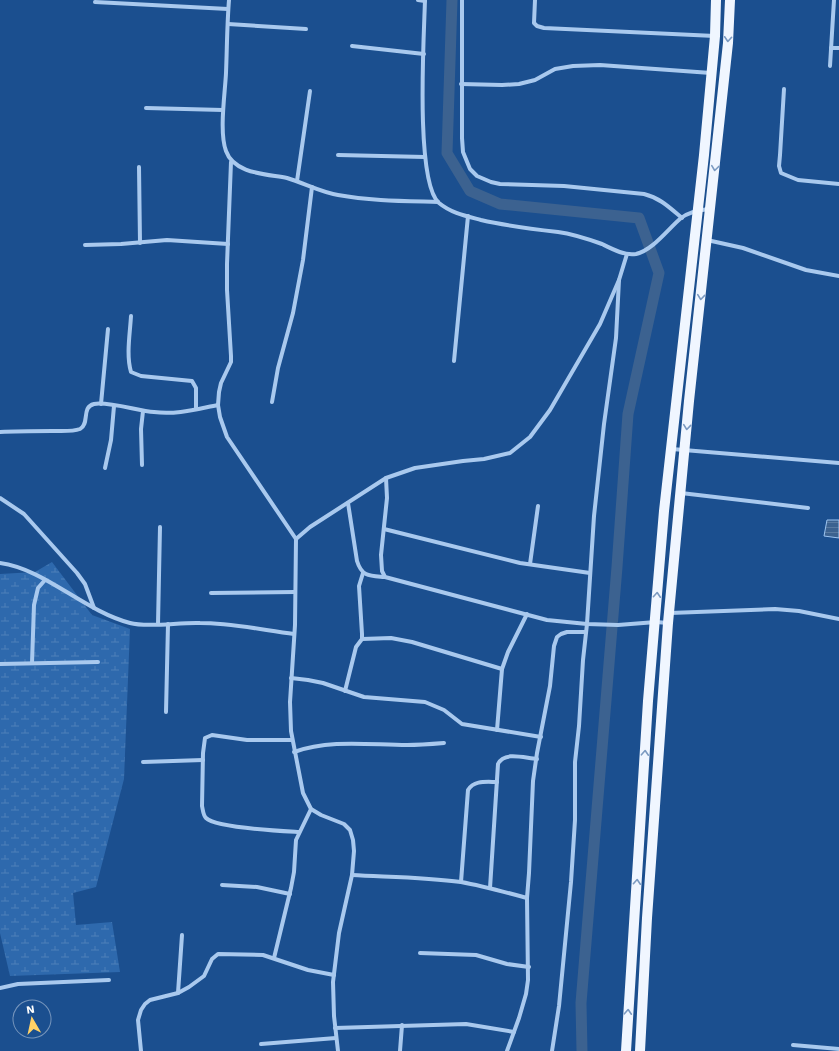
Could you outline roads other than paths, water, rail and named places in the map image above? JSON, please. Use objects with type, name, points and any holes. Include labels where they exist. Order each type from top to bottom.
[{"type":"main road","points":[[626,1051],[648,701],[656,622],[664,511],[672,449],[715,36],[716,0]]},
{"type":"main road","points":[[640,1051],[647,918],[669,618],[684,451],[728,43],[730,0]]},
{"type":"street","points":[[229,0],[223,110],[226,151],[231,162],[228,290],[232,356],[231,362],[221,384],[218,405],[220,417],[227,437],[296,539],[294,634],[290,702],[294,752],[303,793],[311,809],[344,824],[350,830],[353,840],[354,851],[352,875],[339,933],[334,975],[333,997],[338,1051]]},
{"type":"street","points":[[418,0],[425,1],[423,110],[425,157],[432,193],[438,202],[458,214],[502,226],[576,235],[626,254],[635,254],[644,251],[682,218],[697,210],[710,209]]},
{"type":"street","points":[[462,0],[462,138],[463,152],[470,169],[478,176],[500,184],[564,186],[644,194],[655,197],[665,203],[682,218]]},
{"type":"street","points":[[535,0],[534,23],[537,26],[544,28],[715,36]]},
{"type":"street","points":[[830,66],[834,0]]},
{"type":"street","points":[[95,2],[228,9]]},
{"type":"street","points":[[228,24],[306,29]]},
{"type":"street","points":[[352,46],[424,54]]},
{"type":"street","points":[[831,48],[839,48]]},
{"type":"street","points":[[461,84],[519,84],[535,80],[556,69],[573,66],[600,65],[711,73]]},
{"type":"street","points":[[784,89],[779,166],[781,173],[798,180],[839,184]]},
{"type":"street","points":[[297,181],[310,91]]},
{"type":"street","points":[[146,108],[223,110]]},
{"type":"street","points":[[338,155],[425,157]]},
{"type":"street","points":[[231,162],[250,171],[297,181],[338,195],[355,198],[438,202]]},
{"type":"street","points":[[140,167],[140,243]]},
{"type":"street","points":[[272,402],[278,368],[293,313],[303,260],[312,187]]},
{"type":"street","points":[[454,362],[468,216]]},
{"type":"street","points":[[85,245],[140,243],[167,240],[228,244]]},
{"type":"street","points":[[707,240],[743,248],[806,270],[839,276]]},
{"type":"street","points":[[296,539],[310,527],[386,478],[415,468],[463,460],[484,459],[510,453],[530,437],[550,410],[600,324],[619,280],[626,254]]},
{"type":"street","points":[[552,1051],[559,1006],[571,882],[575,820],[575,762],[597,483],[616,338],[619,280]]},
{"type":"street","points":[[131,316],[129,352],[131,372],[141,376],[192,381],[196,388],[196,409]]},
{"type":"street","points":[[101,404],[108,329]]},
{"type":"street","points":[[0,432],[66,431],[79,429],[83,426],[88,407],[92,404],[169,413],[218,405]]},
{"type":"street","points":[[105,468],[111,440],[114,406]]},
{"type":"street","points":[[142,465],[141,429],[143,410]]},
{"type":"street","points":[[672,449],[839,463]]},
{"type":"street","points":[[385,577],[382,571],[381,555],[387,498],[386,478]]},
{"type":"street","points":[[680,493],[808,508]]},
{"type":"street","points":[[0,498],[14,506],[29,518],[77,573],[85,584],[94,608]]},
{"type":"street","points":[[348,503],[357,562],[363,573],[369,576],[385,577],[547,620],[618,625],[656,622],[669,618],[775,609],[799,611],[839,619]]},
{"type":"street","points":[[530,564],[538,506]]},
{"type":"street","points":[[158,624],[160,528]]},
{"type":"street","points":[[384,529],[530,564],[590,573]]},
{"type":"street","points":[[0,564],[23,569],[94,608],[131,624],[201,623],[294,634]]},
{"type":"street","points":[[345,691],[356,647],[362,639],[359,586],[363,573]]},
{"type":"street","points":[[32,663],[34,605],[38,588],[44,580]]},
{"type":"street","points":[[211,593],[295,592]]},
{"type":"street","points":[[497,730],[502,669],[508,652],[527,614]]},
{"type":"street","points":[[166,712],[168,624]]},
{"type":"street","points":[[507,1051],[526,994],[529,967],[527,898],[530,873],[533,781],[550,686],[554,646],[557,638],[561,634],[567,632],[586,632]]},
{"type":"street","points":[[362,639],[390,638],[412,642],[502,669]]},
{"type":"street","points":[[0,664],[98,662]]},
{"type":"street","points":[[291,678],[323,683],[345,691],[378,699],[425,702],[433,704],[444,710],[462,724],[540,737]]},
{"type":"street","points":[[292,740],[247,740],[212,735],[205,738],[202,806],[203,813],[206,818],[214,822],[243,828],[299,832]]},
{"type":"street","points":[[294,752],[320,745],[359,743],[408,745],[444,743]]},
{"type":"street","points":[[490,888],[498,764],[504,757],[512,756],[536,759]]},
{"type":"street","points":[[142,762],[203,760]]},
{"type":"street","points":[[461,882],[468,790],[471,785],[475,783],[497,782]]},
{"type":"street","points":[[274,958],[290,894],[294,872],[296,840],[311,809]]},
{"type":"street","points":[[352,875],[424,878],[461,882],[527,898]]},
{"type":"street","points":[[222,885],[257,887],[290,894]]},
{"type":"street","points":[[178,993],[182,935]]},
{"type":"street","points":[[141,1051],[138,1020],[141,1010],[145,1004],[150,1000],[178,993],[189,987],[204,976],[212,959],[218,954],[263,955],[308,970],[334,975]]},
{"type":"street","points":[[420,954],[476,955],[507,964],[529,967]]},
{"type":"street","points":[[0,988],[18,984],[109,980]]},
{"type":"street","points":[[335,1028],[466,1024],[514,1032]]},
{"type":"street","points":[[400,1051],[402,1025]]},
{"type":"street","points":[[261,1044],[336,1038]]},
{"type":"street","points":[[793,1045],[839,1049]]},
{"type":"waterway","points":[[452,0],[447,153],[470,191],[500,204],[639,218],[659,273],[628,414],[617,567],[581,1003],[582,1051]]}]
